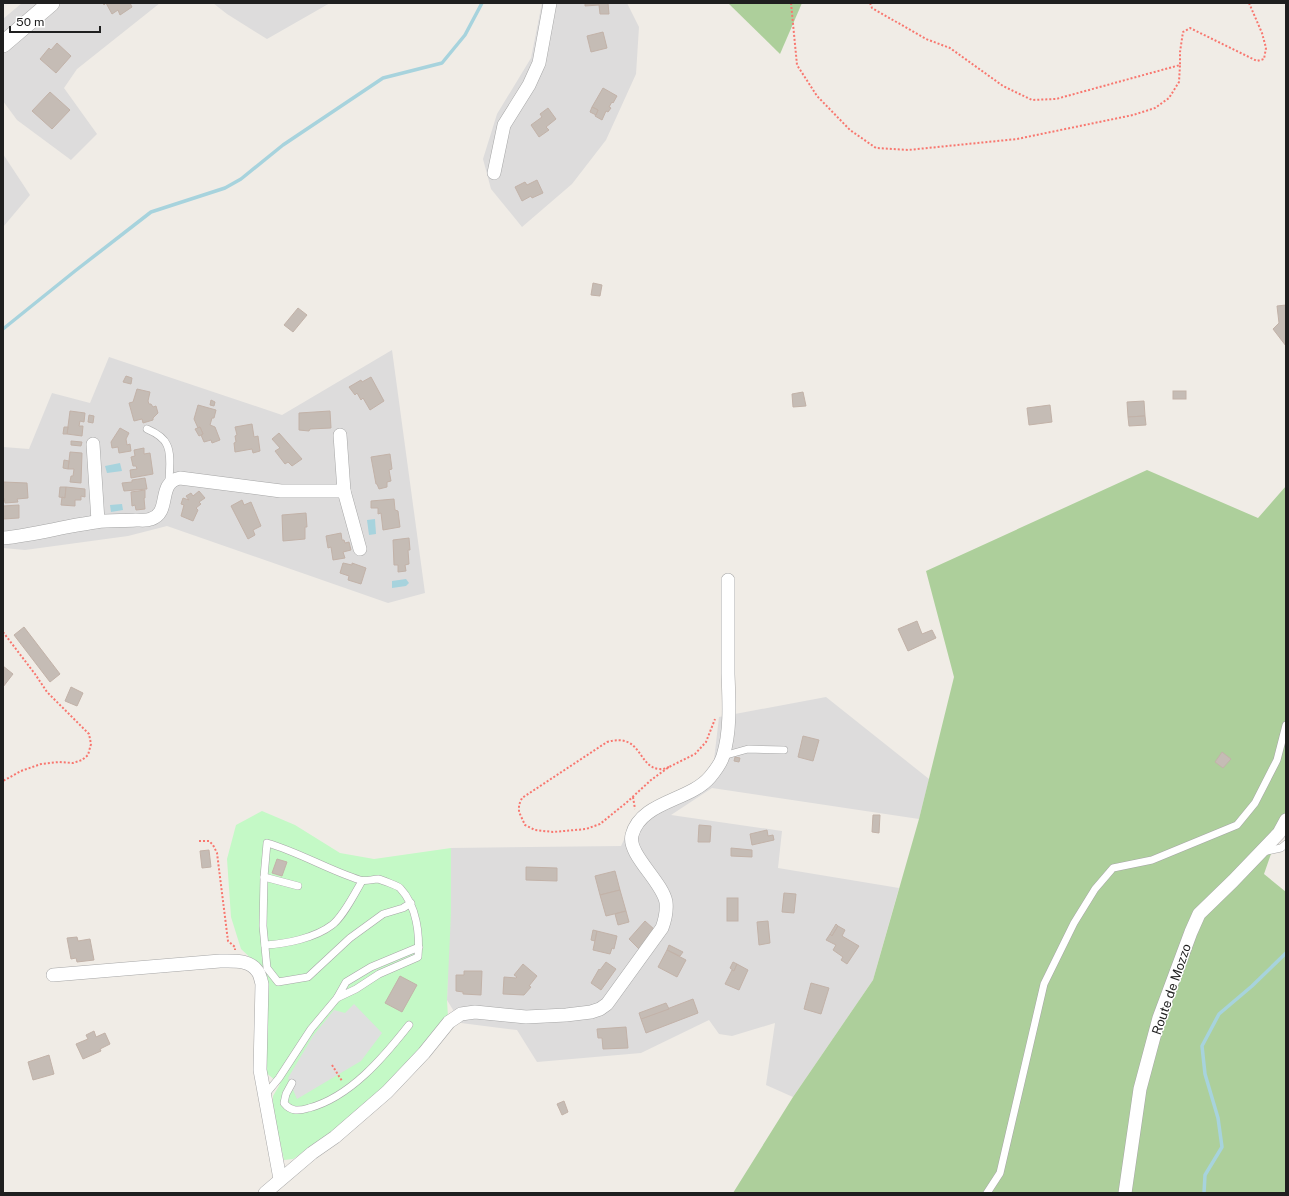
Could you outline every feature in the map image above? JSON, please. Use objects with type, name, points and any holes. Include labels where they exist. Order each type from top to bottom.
[{"type":"street","points":[[3,44],[51,3]]},
{"type":"street","points":[[494,173],[504,125],[529,85],[539,63],[550,3]]},
{"type":"street","points":[[340,435],[344,491],[360,549]]},
{"type":"street","points":[[93,444],[98,521]]},
{"type":"street","points":[[3,538],[29,535],[98,521],[149,520],[158,516],[162,509],[169,483],[174,479],[180,478],[281,491],[344,491]]},
{"type":"street","points":[[265,1193],[280,1179],[335,1137],[387,1092],[424,1053],[449,1022],[461,1014],[475,1012],[526,1017],[559,1015],[591,1012],[600,1009],[607,1004],[662,928],[666,917],[666,902],[661,889],[639,859],[633,847],[631,838],[633,832],[645,816],[654,809],[702,785],[714,772],[723,756],[729,709],[728,580]]},
{"type":"street","name":"Route de Mozzo","points":[[1125,1193],[1140,1089],[1159,1018],[1191,932],[1199,914],[1279,833],[1286,820]]},
{"type":"street","points":[[53,975],[238,961],[250,965],[258,972],[262,984],[260,1070],[266,1095],[280,1179]]},
{"type":"lane","points":[[147,428],[167,444],[170,458],[169,483]]},
{"type":"lane","points":[[987,1193],[1000,1173],[1044,984],[1086,902],[1113,868],[1152,860],[1237,825],[1255,803],[1277,760],[1286,725]]},
{"type":"lane","points":[[723,756],[748,749],[784,750]]},
{"type":"lane","points":[[337,998],[356,989],[379,974],[418,957],[419,947],[416,919],[411,903],[400,887],[378,879],[362,881],[282,847],[267,843],[264,877],[263,926],[267,968],[278,982],[308,977],[350,938],[383,914],[403,908],[411,903]]},
{"type":"lane","points":[[1261,852],[1281,848],[1286,844]]},
{"type":"lane","points":[[264,877],[298,886]]},
{"type":"lane","points":[[265,945],[281,944],[312,935],[333,924],[346,908],[362,881]]},
{"type":"lane","points":[[266,1095],[311,1029],[337,998],[346,982],[371,967],[419,947]]},
{"type":"lane","points":[[292,1083],[286,1094],[284,1103],[287,1108],[301,1110],[322,1105],[356,1083],[390,1050],[409,1025]]},
{"type":"path","points":[[791,3],[797,65],[816,96],[850,130],[876,148],[908,150],[1016,139],[1133,115],[1155,108],[1169,98],[1179,82],[1180,52],[1183,32],[1190,28],[1257,61],[1264,59],[1266,48],[1264,40],[1249,3]]},
{"type":"path","points":[[870,3],[872,8],[926,39],[950,48],[1003,86],[1032,100],[1056,99],[1180,66]]},
{"type":"path","points":[[3,632],[36,674],[47,692],[89,734],[91,744],[88,755],[82,760],[73,763],[59,762],[41,764],[21,771],[3,781]]},
{"type":"path","points":[[669,767],[651,780],[600,824],[586,829],[553,832],[535,830],[525,825],[518,812],[522,798],[607,742],[616,739],[625,740],[634,746],[651,766],[660,770],[669,767],[695,754],[706,742],[715,722],[718,709],[729,709]]},
{"type":"path","points":[[199,841],[209,841],[217,853],[228,941],[235,947],[238,961]]},
{"type":"path","points":[[332,1066],[348,1088]]},
{"type":"shaded area","points":[[22,3],[160,3],[77,69],[64,88],[97,134],[71,160],[17,120],[3,101],[3,19]]},
{"type":"shaded area","points":[[213,3],[330,3],[267,39],[227,14]]},
{"type":"shaded area","points":[[542,3],[627,3],[639,27],[636,74],[606,140],[572,184],[522,227],[491,189],[483,159],[497,114],[531,58]]},
{"type":"shaded area","points":[[3,154],[30,195],[3,227]]},
{"type":"shaded area","points":[[392,350],[425,593],[388,603],[167,526],[128,536],[25,550],[3,548],[3,447],[29,449],[52,393],[90,403],[109,357],[282,415]]},
{"type":"shaded area","points":[[826,697],[929,779],[919,819],[712,788],[671,815],[782,831],[778,868],[899,888],[873,980],[793,1097],[766,1085],[775,1023],[732,1036],[719,1034],[709,1020],[641,1053],[537,1062],[517,1030],[461,1023],[447,1000],[451,848],[621,846],[637,813],[701,778],[714,760],[719,717]]},
{"type":"shaded area","points":[[354,1004],[382,1033],[361,1061],[297,1099],[288,1078],[313,1036],[334,1010],[345,1013]]},
{"type":"green space","points":[[728,3],[802,3],[780,54]]},
{"type":"green space","points":[[1147,470],[1258,518],[1286,486],[1286,811],[1264,874],[1286,892],[1286,1193],[733,1193],[793,1097],[873,980],[919,819],[954,677],[926,571]]},
{"type":"green space","points":[[262,811],[295,825],[340,853],[374,859],[451,848],[451,913],[447,1000],[448,1017],[384,1089],[332,1133],[293,1159],[284,1160],[273,1110],[273,1096],[280,1084],[265,1072],[268,978],[256,963],[241,949],[231,917],[227,859],[236,825]]},
{"type":"water","points":[[120,463],[122,471],[107,473],[105,466]]},
{"type":"water","points":[[122,504],[123,510],[111,512],[110,505]]},
{"type":"water","points":[[375,519],[376,534],[369,535],[367,520]]},
{"type":"water","points":[[406,579],[409,583],[406,586],[392,588],[392,581]]},
{"type":"building","points":[[106,3],[130,3],[132,7],[120,15],[118,10],[112,14]]},
{"type":"building","points":[[585,3],[608,3],[609,14],[600,14],[599,5],[585,6]]},
{"type":"building","points":[[603,32],[607,48],[591,52],[587,36]]},
{"type":"building","points":[[57,43],[71,56],[56,73],[40,59],[49,48],[51,50]]},
{"type":"building","points":[[603,88],[617,96],[609,107],[611,108],[608,112],[606,111],[602,120],[595,116],[598,110],[592,107]]},
{"type":"building","points":[[50,92],[70,110],[52,129],[32,111]]},
{"type":"building","points":[[592,107],[598,110],[596,115],[590,112]]},
{"type":"building","points":[[548,108],[556,119],[546,127],[549,130],[539,137],[531,125],[542,117],[540,114]]},
{"type":"building","points":[[537,180],[543,193],[532,198],[531,196],[522,201],[515,187],[525,182],[527,185]]},
{"type":"building","points":[[593,283],[602,285],[600,296],[591,295]]},
{"type":"building","points":[[1286,305],[1286,346],[1273,329],[1279,323],[1277,306]]},
{"type":"building","points":[[298,308],[307,315],[293,332],[284,325]]},
{"type":"building","points":[[126,376],[132,378],[131,384],[123,382]]},
{"type":"building","points":[[371,377],[384,401],[370,410],[363,398],[361,400],[357,393],[355,395],[349,387],[361,380],[362,382]]},
{"type":"building","points":[[137,389],[150,392],[148,401],[149,404],[153,407],[156,406],[158,413],[153,420],[143,423],[142,419],[134,421],[129,403],[133,402]]},
{"type":"building","points":[[1173,391],[1186,391],[1186,399],[1173,399]]},
{"type":"building","points":[[803,392],[806,406],[793,407],[792,394]]},
{"type":"building","points":[[211,400],[215,402],[214,406],[210,405]]},
{"type":"building","points":[[1144,401],[1145,416],[1128,417],[1127,402]]},
{"type":"building","points":[[198,405],[216,410],[210,425],[215,427],[220,440],[212,443],[211,440],[204,442],[200,427],[198,428],[194,419]]},
{"type":"building","points":[[1050,405],[1052,422],[1029,425],[1027,408]]},
{"type":"building","points":[[70,411],[85,413],[84,422],[80,421],[79,426],[83,426],[82,436],[67,434]]},
{"type":"building","points":[[330,411],[331,428],[310,429],[309,431],[299,430],[299,413]]},
{"type":"building","points":[[89,415],[94,416],[93,423],[88,422]]},
{"type":"building","points":[[1145,416],[1146,425],[1129,426],[1128,417]]},
{"type":"building","points":[[252,424],[254,437],[258,436],[260,451],[253,453],[252,449],[235,452],[234,443],[236,442],[235,436],[237,435],[235,427]]},
{"type":"building","points":[[64,427],[68,427],[67,434],[63,434]]},
{"type":"building","points":[[200,427],[203,434],[199,436],[195,429]]},
{"type":"building","points":[[120,428],[129,433],[126,439],[127,445],[130,444],[131,451],[119,453],[118,447],[112,448],[111,442]]},
{"type":"building","points":[[279,433],[302,459],[292,466],[288,462],[285,464],[275,451],[280,448],[272,439]]},
{"type":"building","points":[[71,441],[82,442],[81,446],[71,445]]},
{"type":"building","points":[[144,448],[144,454],[150,453],[153,474],[131,478],[130,470],[137,469],[136,466],[133,466],[131,457],[135,456],[134,450]]},
{"type":"building","points":[[70,452],[82,453],[81,483],[70,482],[74,469],[68,469]]},
{"type":"building","points":[[390,454],[392,469],[389,470],[391,481],[387,482],[387,487],[379,489],[376,484],[371,457]]},
{"type":"building","points":[[64,460],[69,461],[68,469],[63,468]]},
{"type":"building","points":[[145,478],[147,489],[124,491],[122,483]]},
{"type":"building","points":[[3,482],[27,483],[28,498],[17,499],[18,502],[5,503],[3,498]]},
{"type":"building","points":[[60,487],[66,487],[65,498],[59,497]]},
{"type":"building","points":[[66,487],[85,489],[85,497],[81,496],[81,500],[75,500],[75,506],[61,505],[62,497],[65,498]]},
{"type":"building","points":[[145,490],[145,509],[136,510],[135,505],[132,506],[131,492]]},
{"type":"building","points":[[199,491],[205,498],[199,502],[201,504],[196,508],[198,510],[193,521],[181,516],[184,505],[181,504],[183,498],[189,500],[186,496],[191,493],[193,496]]},
{"type":"building","points":[[394,499],[395,510],[398,511],[400,527],[383,530],[381,513],[378,514],[378,508],[371,508],[371,501]]},
{"type":"building","points":[[242,500],[244,505],[251,502],[261,526],[253,530],[255,535],[248,539],[231,506]]},
{"type":"building","points":[[19,505],[19,518],[3,519],[3,506]]},
{"type":"building","points":[[306,513],[307,527],[305,527],[305,539],[283,541],[282,515]]},
{"type":"building","points":[[341,533],[342,540],[344,540],[345,543],[349,542],[351,550],[343,552],[345,558],[333,560],[331,547],[328,548],[326,536]]},
{"type":"building","points":[[409,538],[409,564],[405,565],[406,571],[398,572],[398,565],[394,565],[393,540]]},
{"type":"building","points":[[343,563],[352,565],[352,563],[366,568],[361,584],[348,580],[349,576],[340,573]]},
{"type":"building","points":[[917,621],[922,634],[932,630],[936,638],[908,651],[898,629]]},
{"type":"building","points":[[24,627],[60,674],[50,682],[14,635]]},
{"type":"building","points":[[3,666],[13,674],[3,687]]},
{"type":"building","points":[[71,687],[83,693],[77,706],[65,701]]},
{"type":"building","points":[[803,736],[819,740],[813,761],[798,757]]},
{"type":"building","points":[[1222,752],[1231,759],[1223,768],[1215,762]]},
{"type":"building","points":[[735,757],[740,758],[739,762],[734,761]]},
{"type":"building","points":[[873,815],[880,815],[879,833],[872,832]]},
{"type":"building","points":[[699,825],[711,826],[710,842],[698,842]]},
{"type":"building","points":[[767,830],[768,836],[773,835],[774,840],[752,845],[750,834]]},
{"type":"building","points":[[731,848],[752,850],[752,857],[731,856]]},
{"type":"building","points":[[209,850],[211,867],[202,868],[200,851]]},
{"type":"building","points":[[277,859],[287,862],[282,876],[272,873]]},
{"type":"building","points":[[526,867],[557,868],[557,881],[526,880]]},
{"type":"building","points":[[615,871],[620,890],[600,895],[595,876]]},
{"type":"building","points":[[620,890],[626,911],[606,916],[600,895]]},
{"type":"building","points":[[784,893],[796,894],[794,913],[782,912]]},
{"type":"building","points":[[727,898],[738,898],[738,921],[727,921]]},
{"type":"building","points":[[626,911],[629,922],[618,925],[615,914]]},
{"type":"building","points":[[645,921],[655,930],[640,950],[629,939]]},
{"type":"building","points":[[768,921],[770,943],[759,945],[757,922]]},
{"type":"building","points":[[836,924],[838,926],[832,936],[830,934]]},
{"type":"building","points":[[838,926],[845,930],[842,936],[859,946],[847,964],[841,960],[843,957],[833,950],[836,945],[826,940],[830,934],[832,936]]},
{"type":"building","points":[[593,930],[597,931],[595,941],[591,940]]},
{"type":"building","points":[[597,931],[617,936],[614,949],[612,948],[610,954],[593,950]]},
{"type":"building","points":[[77,937],[78,941],[90,939],[94,960],[77,962],[76,958],[71,959],[67,938]]},
{"type":"building","points":[[669,945],[683,952],[680,956],[667,950]]},
{"type":"building","points":[[667,950],[686,960],[677,977],[658,967]]},
{"type":"building","points":[[606,962],[616,969],[601,990],[591,983],[599,969],[600,970]]},
{"type":"building","points":[[733,962],[737,964],[734,971],[730,968]]},
{"type":"building","points":[[523,964],[537,976],[529,986],[531,987],[524,995],[503,994],[504,977],[516,978],[517,977],[514,975]]},
{"type":"building","points":[[737,964],[748,970],[739,990],[725,984],[732,970],[734,971]]},
{"type":"building","points":[[464,971],[482,971],[481,995],[463,994],[463,992],[456,991],[456,975],[464,975]]},
{"type":"building","points":[[400,976],[417,985],[402,1012],[385,1003]]},
{"type":"building","points":[[811,983],[829,988],[821,1014],[804,1009]]},
{"type":"building","points":[[693,999],[698,1013],[646,1033],[641,1019]]},
{"type":"building","points":[[666,1003],[669,1009],[641,1019],[639,1013]]},
{"type":"building","points":[[626,1027],[628,1048],[603,1049],[602,1038],[598,1038],[597,1029]]},
{"type":"building","points":[[94,1031],[96,1037],[105,1033],[110,1044],[100,1049],[101,1051],[83,1059],[76,1044],[88,1039],[86,1035]]},
{"type":"building","points":[[49,1055],[54,1074],[33,1080],[28,1062]]},
{"type":"building","points":[[564,1101],[568,1112],[562,1115],[557,1104]]},
{"type":"waterway","points":[[3,329],[151,212],[225,188],[241,179],[283,145],[383,78],[442,63],[465,35],[482,3]]},
{"type":"waterway","points":[[1204,1193],[1205,1175],[1222,1147],[1218,1118],[1205,1074],[1202,1046],[1219,1014],[1252,986],[1286,953]]}]
